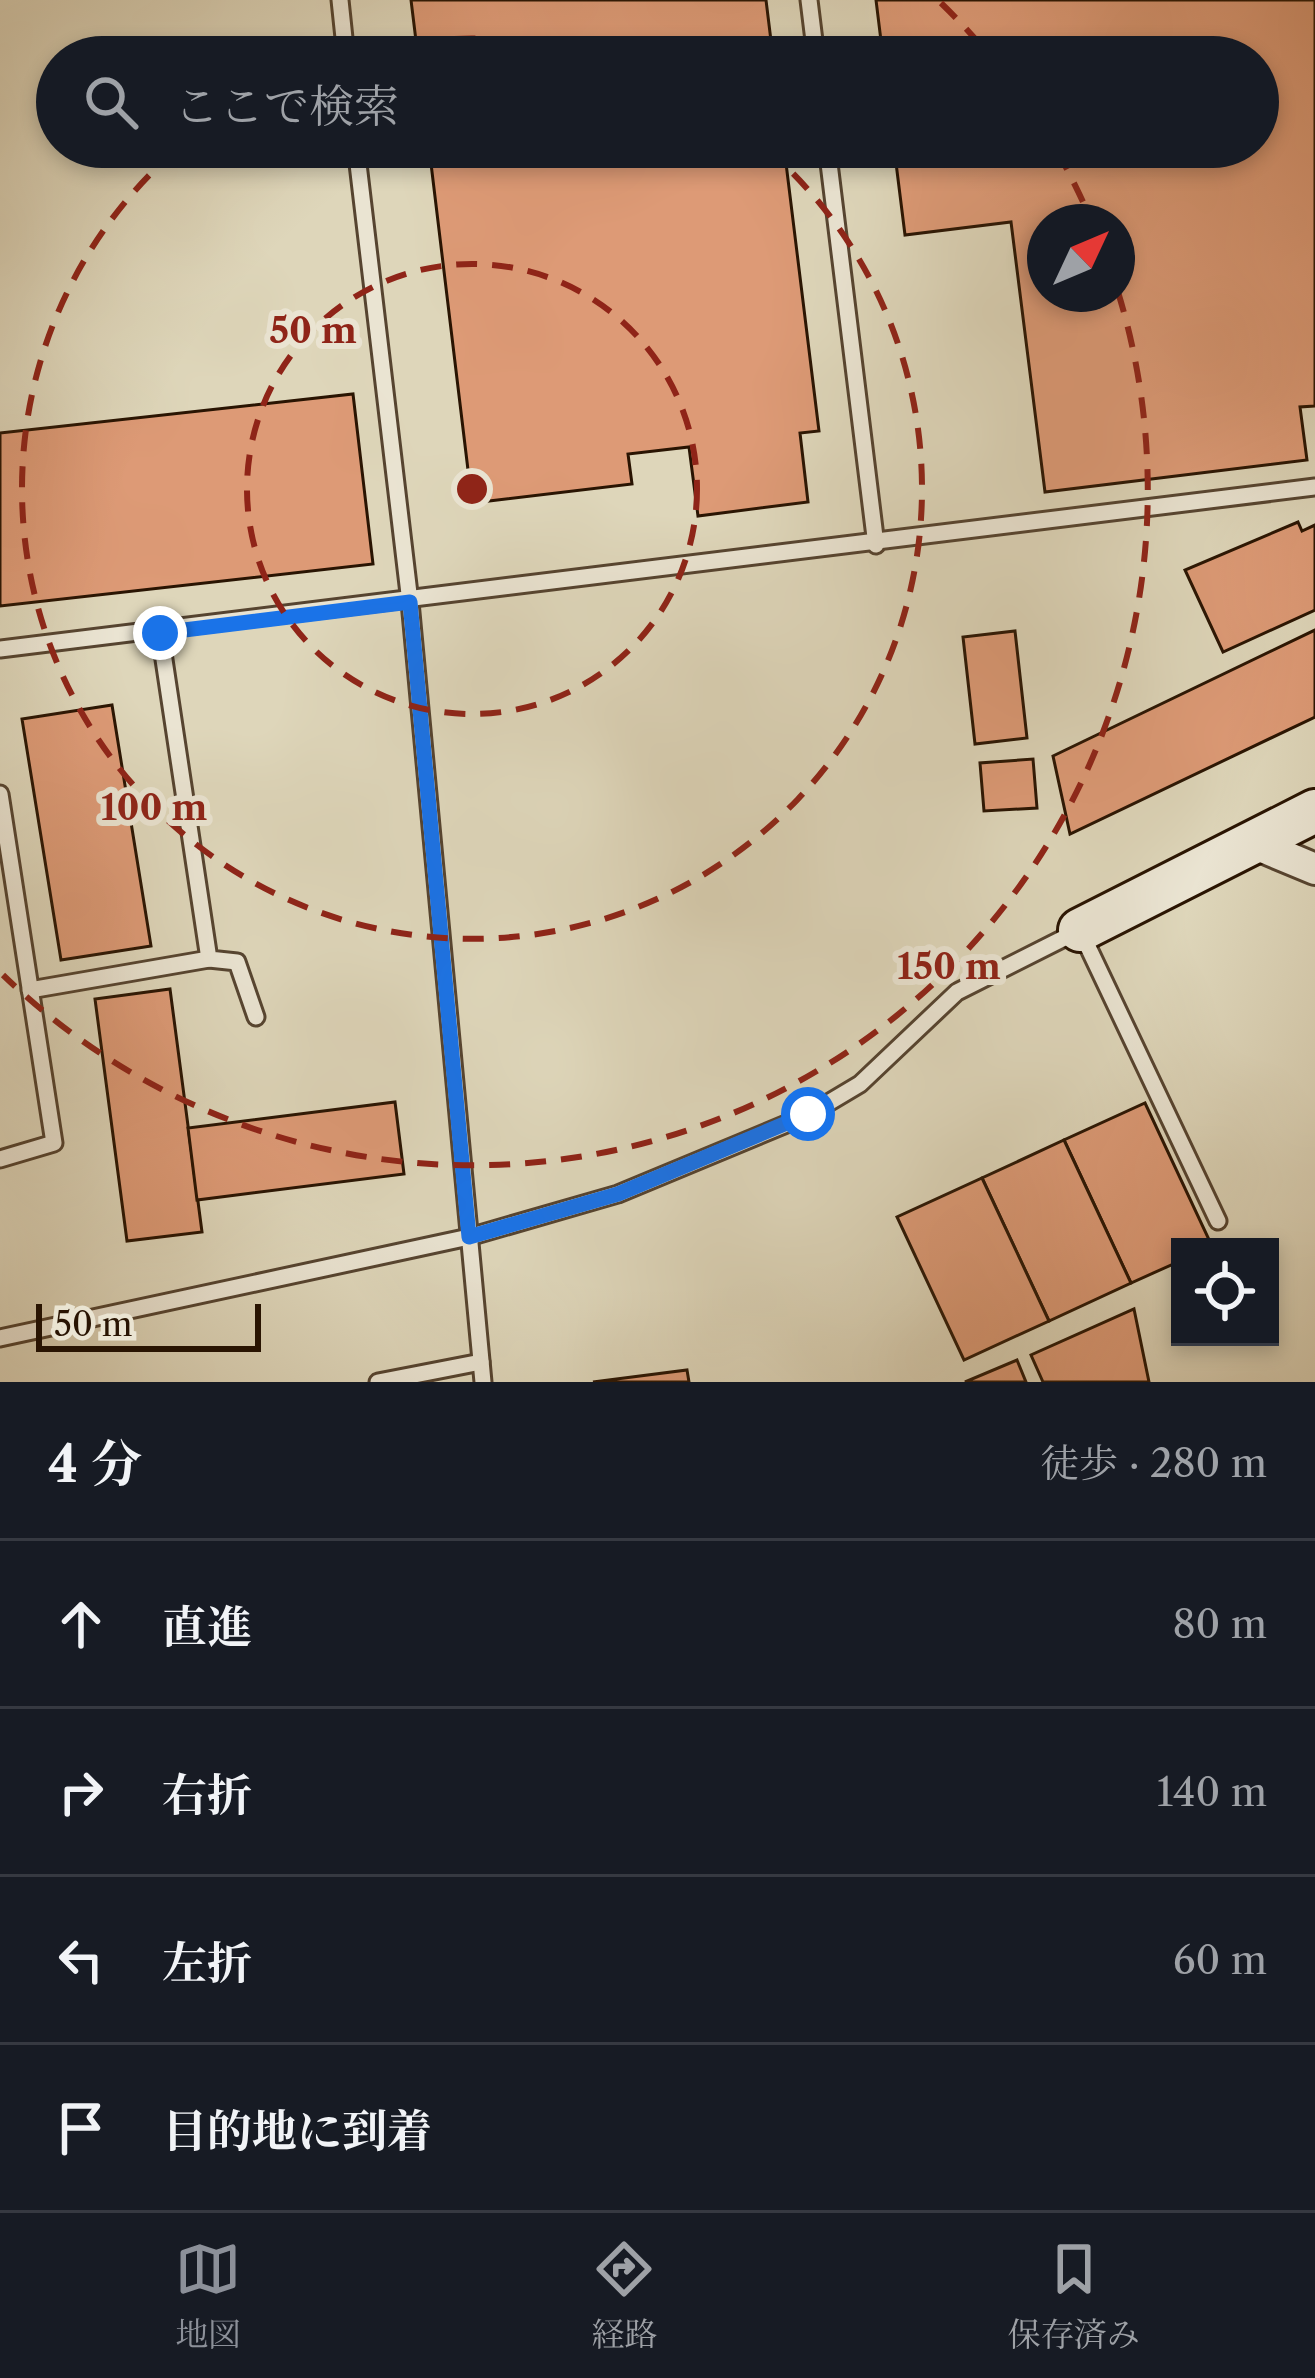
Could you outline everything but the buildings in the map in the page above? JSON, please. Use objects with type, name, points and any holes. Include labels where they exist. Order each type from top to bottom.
[{"type":"street","points":[[1080,930],[1315,811]]},
{"type":"street","points":[[1253,843],[1313,869]]},
{"type":"lane","points":[[340,0],[344,36]]},
{"type":"lane","points":[[809,0],[813,36]]},
{"type":"lane","points":[[358,168],[410,602],[482,1382]]},
{"type":"lane","points":[[830,168],[876,544]]},
{"type":"lane","points":[[0,649],[160,633],[1315,487]]},
{"type":"lane","points":[[160,633],[209,959]]},
{"type":"lane","points":[[0,794],[8,910],[30,990],[54,1143],[0,1159]]},
{"type":"lane","points":[[0,1338],[469,1237],[618,1194],[808,1114],[860,1084],[957,992],[1080,930],[1217,1222]]},
{"type":"lane","points":[[30,990],[209,959],[237,962],[256,1017]]},
{"type":"lane","points":[[378,1382],[481,1362]]},
{"type":"route","points":[[160,633],[410,602],[469,1237],[618,1194],[808,1114]]}]
